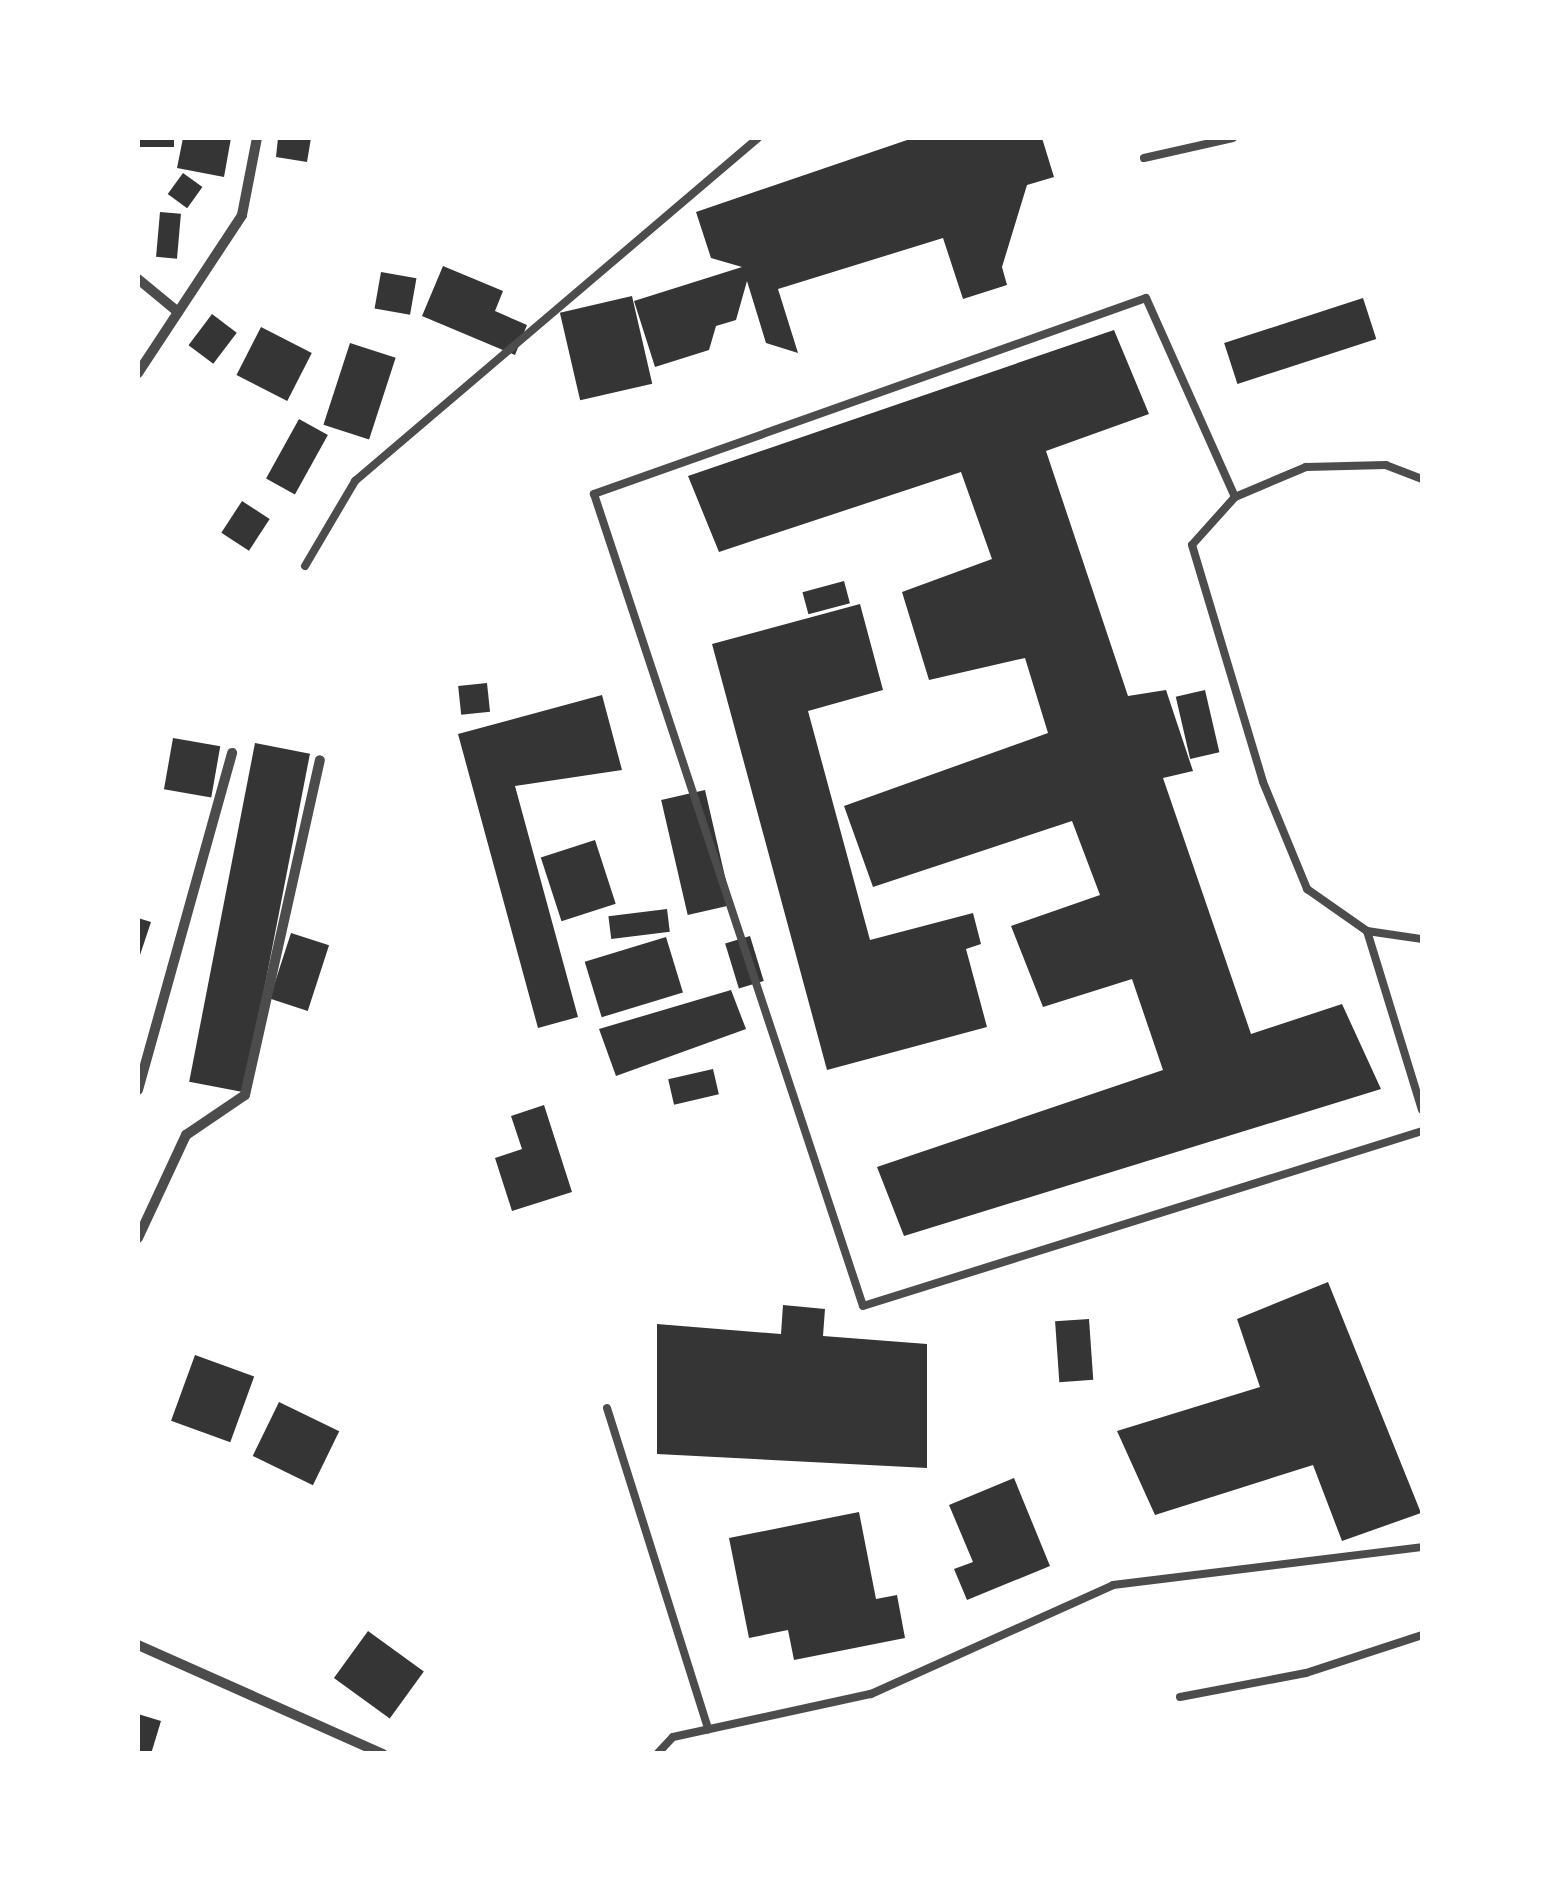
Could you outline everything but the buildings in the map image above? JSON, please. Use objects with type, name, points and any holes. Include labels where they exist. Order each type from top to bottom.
[{"type":"street","points":[[138,373],[242,215],[257,138]]},
{"type":"street","points":[[138,278],[178,312]]},
{"type":"street","points":[[138,1090],[232,753]]},
{"type":"street","points":[[138,1238],[186,1135],[244,1095],[320,760]]},
{"type":"street","points":[[138,1646],[384,1754]]},
{"type":"lane","points":[[305,566],[356,480],[758,138]]},
{"type":"lane","points":[[1144,158],[1232,138]]},
{"type":"lane","points":[[1235,497],[1146,298],[594,494],[863,1306],[1422,1131]]},
{"type":"lane","points":[[1422,479],[1386,465],[1306,467],[1235,497],[1192,545],[1214,625],[1307,889],[1367,931],[1422,940]]},
{"type":"lane","points":[[1367,931],[1422,1110]]},
{"type":"lane","points":[[607,1408],[708,1729]]},
{"type":"lane","points":[[657,1754],[672,1737],[871,1694],[1113,1586],[1422,1547]]},
{"type":"lane","points":[[1180,1697],[1306,1673],[1422,1635]]}]
